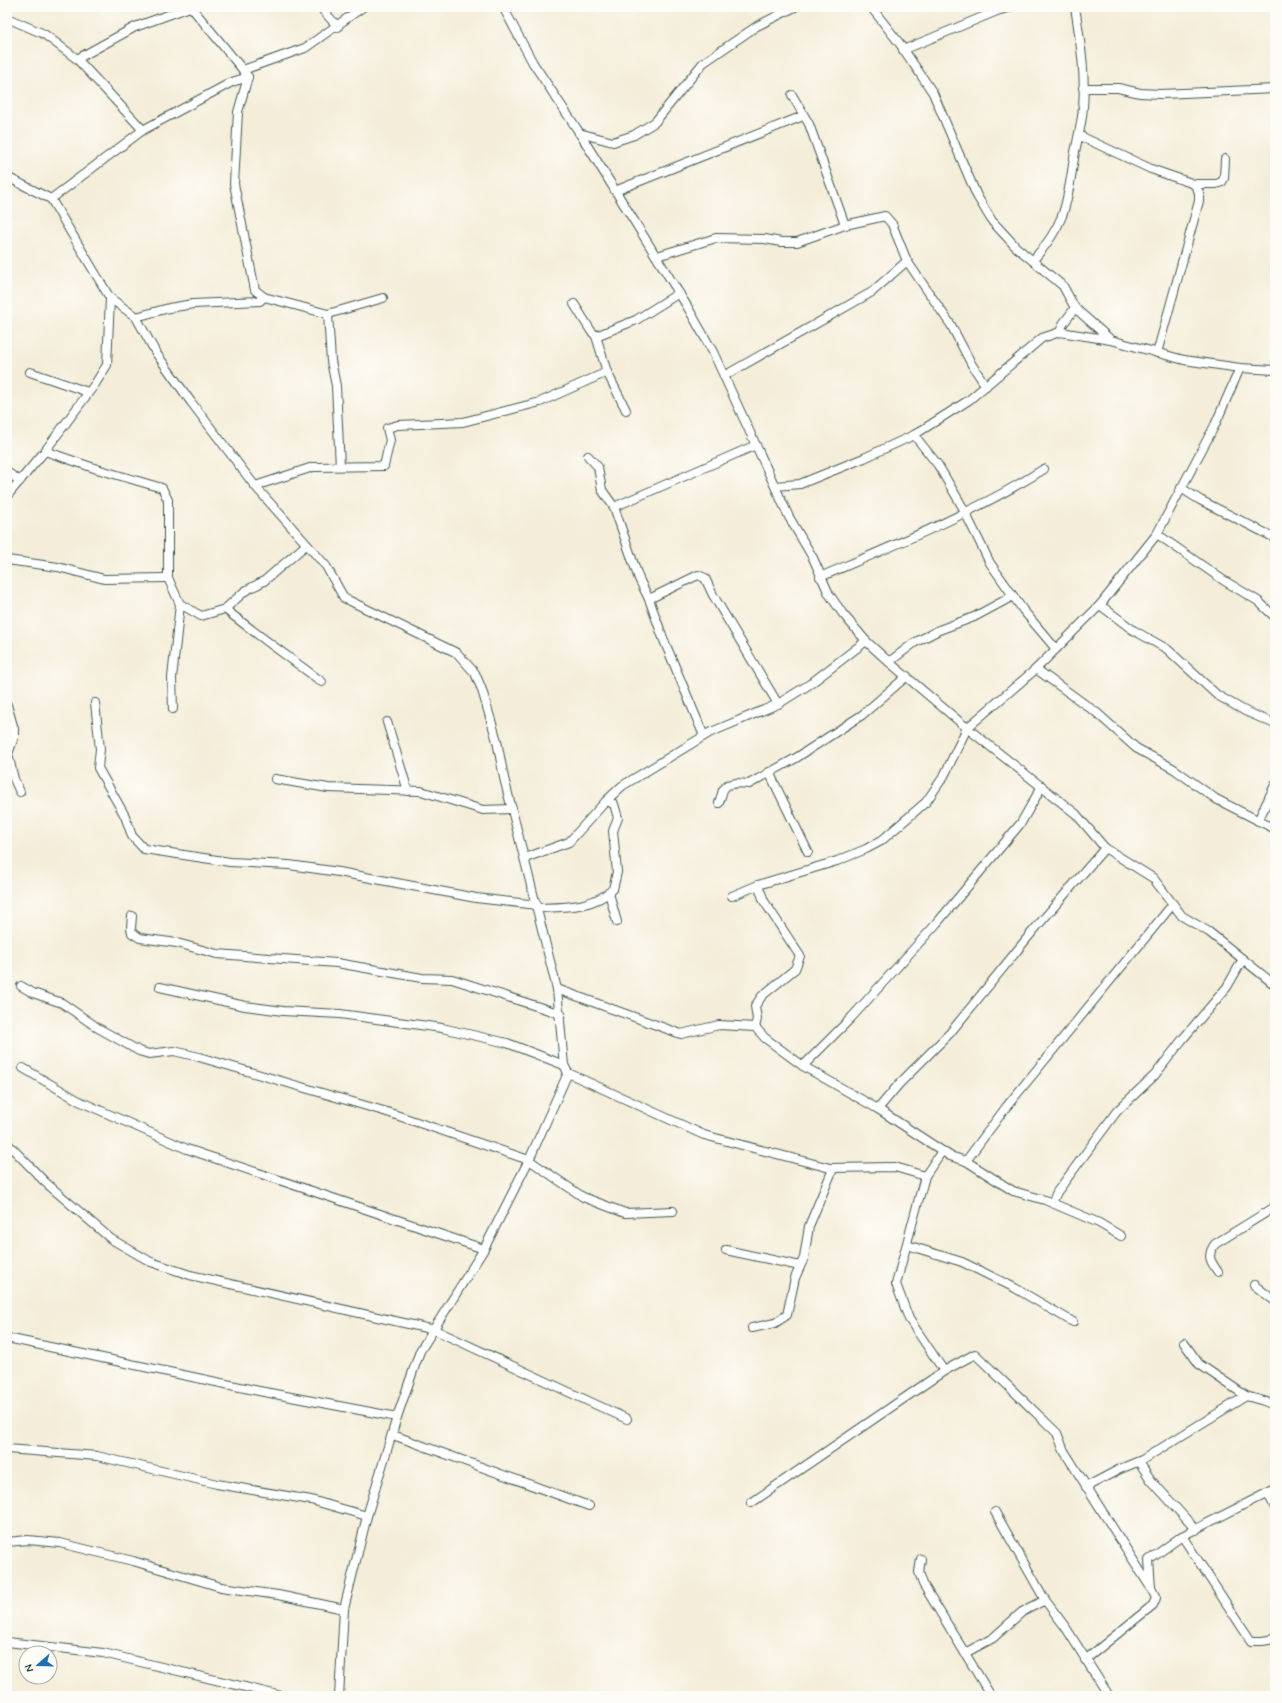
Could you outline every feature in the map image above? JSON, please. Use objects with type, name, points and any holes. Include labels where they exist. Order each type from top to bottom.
[{"type":"street","points":[[77,59],[134,27],[191,7],[245,74],[238,112],[234,184],[255,290],[264,298],[328,314],[383,298]]},
{"type":"street","points":[[320,7],[338,27]]},
{"type":"street","points":[[52,199],[142,130],[245,74],[305,48],[338,27],[363,7]]},
{"type":"street","points":[[503,7],[533,63],[657,256],[713,352],[789,517],[813,558],[820,577],[842,614],[866,641],[889,662],[967,728],[1076,814],[1105,848],[1153,878],[1182,916],[1209,932],[1275,985]]},
{"type":"street","points":[[579,133],[612,142],[634,135],[655,122],[703,64],[757,26],[795,7]]},
{"type":"street","points":[[871,7],[888,26],[933,93],[977,196],[992,221],[1016,247],[1063,286],[1075,308],[1111,340]]},
{"type":"street","points":[[903,50],[997,10],[1010,7]]},
{"type":"street","points":[[1033,260],[1046,247],[1058,228],[1065,210],[1080,136],[1083,88],[1075,7]]},
{"type":"street","points":[[7,18],[44,34],[77,59],[142,130]]},
{"type":"street","points":[[1083,88],[1118,88],[1161,94],[1275,89]]},
{"type":"street","points":[[792,94],[809,124],[845,225]]},
{"type":"street","points":[[616,191],[804,116]]},
{"type":"street","points":[[1080,136],[1151,169],[1194,184],[1216,184],[1222,182],[1224,178],[1225,159]]},
{"type":"street","points":[[7,177],[52,199],[110,298],[136,317],[156,353],[255,486],[326,566],[344,598],[452,651],[475,673],[482,690],[497,742],[512,809],[557,989],[566,1069],[529,1160],[484,1249],[435,1330],[420,1351],[397,1417],[367,1516],[344,1610],[339,1696]]},
{"type":"street","points":[[1157,354],[1199,201],[1199,192],[1194,184]]},
{"type":"street","points":[[657,256],[716,238],[765,239],[781,242],[797,242],[845,225],[851,225],[885,216],[892,224],[908,261],[952,325],[972,365],[986,386]]},
{"type":"street","points":[[724,376],[872,292],[908,261]]},
{"type":"street","points":[[596,336],[636,320],[679,293]]},
{"type":"street","points":[[7,496],[45,451],[107,366],[110,298]]},
{"type":"street","points":[[136,317],[169,308],[194,304],[260,301],[264,298]]},
{"type":"street","points":[[574,304],[590,330],[596,336],[607,372],[626,410]]},
{"type":"street","points":[[1060,332],[1063,324],[1075,308]]},
{"type":"street","points":[[328,314],[331,361],[336,386],[340,466]]},
{"type":"street","points":[[775,486],[800,484],[864,458],[914,435],[969,400],[1042,338],[1060,332],[1111,340],[1157,354],[1184,360],[1240,368],[1275,370]]},
{"type":"street","points":[[732,896],[758,885],[856,854],[881,841],[916,812],[935,792],[967,728],[1036,670],[1100,604],[1157,534],[1215,426],[1240,368]]},
{"type":"street","points":[[30,372],[88,392]]},
{"type":"street","points":[[255,486],[313,467],[384,466],[390,440],[387,428],[398,425],[463,422],[540,402],[607,372]]},
{"type":"street","points":[[914,435],[938,465],[966,514],[990,563],[1013,596],[1056,649]]},
{"type":"street","points":[[614,507],[756,445]]},
{"type":"street","points":[[45,451],[104,471],[162,488],[168,500],[168,578],[180,604],[172,678],[173,709]]},
{"type":"street","points":[[588,456],[598,468],[602,490],[614,507],[639,579],[649,599],[662,638],[704,736]]},
{"type":"street","points":[[820,577],[966,514],[1014,488],[1044,469]]},
{"type":"street","points":[[7,472],[20,481]]},
{"type":"street","points":[[1182,488],[1200,500],[1275,538]]},
{"type":"street","points":[[1157,534],[1222,580],[1258,601],[1275,617]]},
{"type":"street","points":[[180,604],[201,616],[225,609],[245,591],[264,580],[306,544]]},
{"type":"street","points":[[7,560],[58,567],[104,579],[168,578]]},
{"type":"street","points":[[649,599],[698,575],[705,578],[713,595],[778,704]]},
{"type":"street","points":[[889,662],[914,643],[939,630],[974,617],[1013,596]]},
{"type":"street","points":[[1100,604],[1133,630],[1167,649],[1217,695],[1245,711],[1275,724]]},
{"type":"street","points":[[225,609],[270,645],[322,682]]},
{"type":"street","points":[[525,858],[569,842],[606,801],[622,786],[704,736],[734,720],[758,713],[778,704],[810,684],[866,641]]},
{"type":"street","points":[[1036,670],[1097,713],[1136,748],[1174,769],[1216,799],[1275,829]]},
{"type":"street","points":[[719,803],[723,790],[727,785],[737,783],[748,784],[796,758],[862,715],[907,676]]},
{"type":"street","points":[[95,703],[100,749],[98,768],[125,816],[132,836],[144,849],[230,862],[289,865],[476,898],[537,906],[576,907],[609,894],[616,882],[616,858],[613,832],[618,818],[614,804],[606,801]]},
{"type":"street","points":[[7,705],[14,729],[14,736],[8,754],[10,766],[20,792]]},
{"type":"street","points":[[387,722],[408,791]]},
{"type":"street","points":[[769,772],[808,852]]},
{"type":"street","points":[[275,779],[328,788],[432,793],[483,810],[512,809]]},
{"type":"street","points":[[1258,821],[1275,785]]},
{"type":"street","points":[[803,1066],[851,1018],[937,923],[1021,823],[1042,786]]},
{"type":"street","points":[[878,1109],[899,1084],[950,1033],[1033,931],[1105,848]]},
{"type":"street","points":[[755,1027],[757,1019],[755,1006],[762,996],[795,969],[800,956],[764,900],[758,885]]},
{"type":"street","points":[[609,894],[617,922]]},
{"type":"street","points":[[966,1161],[1007,1106],[1173,904]]},
{"type":"street","points":[[132,916],[132,933],[140,938],[182,944],[217,954],[337,963],[422,978],[452,979],[561,1014]]},
{"type":"street","points":[[1052,1203],[1057,1192],[1117,1111],[1162,1067],[1182,1040],[1227,987],[1243,960]]},
{"type":"street","points":[[21,986],[33,993],[62,1003],[98,1028],[139,1051],[149,1054],[174,1051],[199,1057],[387,1112],[529,1160],[583,1197],[625,1213],[674,1211]]},
{"type":"street","points":[[160,987],[244,1006],[283,1011],[340,1014],[442,1028],[507,1043],[566,1069],[704,1135],[833,1169],[895,1167],[925,1176]]},
{"type":"street","points":[[557,989],[681,1034],[718,1025],[755,1027],[765,1038],[803,1066],[878,1109],[950,1156],[966,1161],[1013,1191],[1052,1203],[1099,1223],[1120,1236]]},
{"type":"street","points":[[23,1068],[79,1101],[187,1149],[484,1249]]},
{"type":"street","points":[[7,1143],[45,1182],[111,1239],[151,1262],[190,1276],[435,1330],[627,1418]]},
{"type":"street","points":[[942,1151],[925,1176],[896,1284],[909,1319],[944,1371]]},
{"type":"street","points":[[752,1328],[776,1322],[787,1315],[794,1278],[804,1258],[809,1226],[833,1169]]},
{"type":"street","points":[[1218,1272],[1209,1258],[1210,1251],[1215,1244],[1275,1207]]},
{"type":"street","points":[[907,1245],[962,1262],[1015,1288],[1073,1322]]},
{"type":"street","points":[[726,1250],[800,1266]]},
{"type":"street","points":[[1254,1286],[1275,1301]]},
{"type":"street","points":[[7,1338],[259,1391],[397,1417]]},
{"type":"street","points":[[1184,1343],[1199,1364],[1246,1396],[1264,1400],[1275,1406]]},
{"type":"street","points":[[751,1503],[944,1371],[974,1354],[1057,1433],[1064,1451],[1156,1598],[1153,1605],[1084,1660]]},
{"type":"street","points":[[1086,1487],[1120,1468],[1139,1462],[1246,1396]]},
{"type":"street","points":[[393,1434],[589,1506]]},
{"type":"street","points":[[7,1449],[97,1456],[217,1484],[311,1500],[367,1516]]},
{"type":"street","points":[[1139,1462],[1151,1480],[1196,1530]]},
{"type":"street","points":[[1151,1588],[1149,1560],[1182,1536],[1272,1491],[1275,1508]]},
{"type":"street","points":[[994,1512],[1045,1600],[1066,1628],[1084,1660],[1109,1696]]},
{"type":"street","points":[[1182,1536],[1251,1641],[1275,1639]]},
{"type":"street","points":[[7,1542],[28,1540],[60,1543],[133,1561],[221,1587],[278,1595],[344,1610]]},
{"type":"street","points":[[921,1559],[919,1572],[923,1584],[991,1696]]},
{"type":"street","points":[[965,1653],[993,1638],[1022,1612],[1045,1600]]},
{"type":"street","points":[[7,1642],[103,1653],[282,1696]]}]
